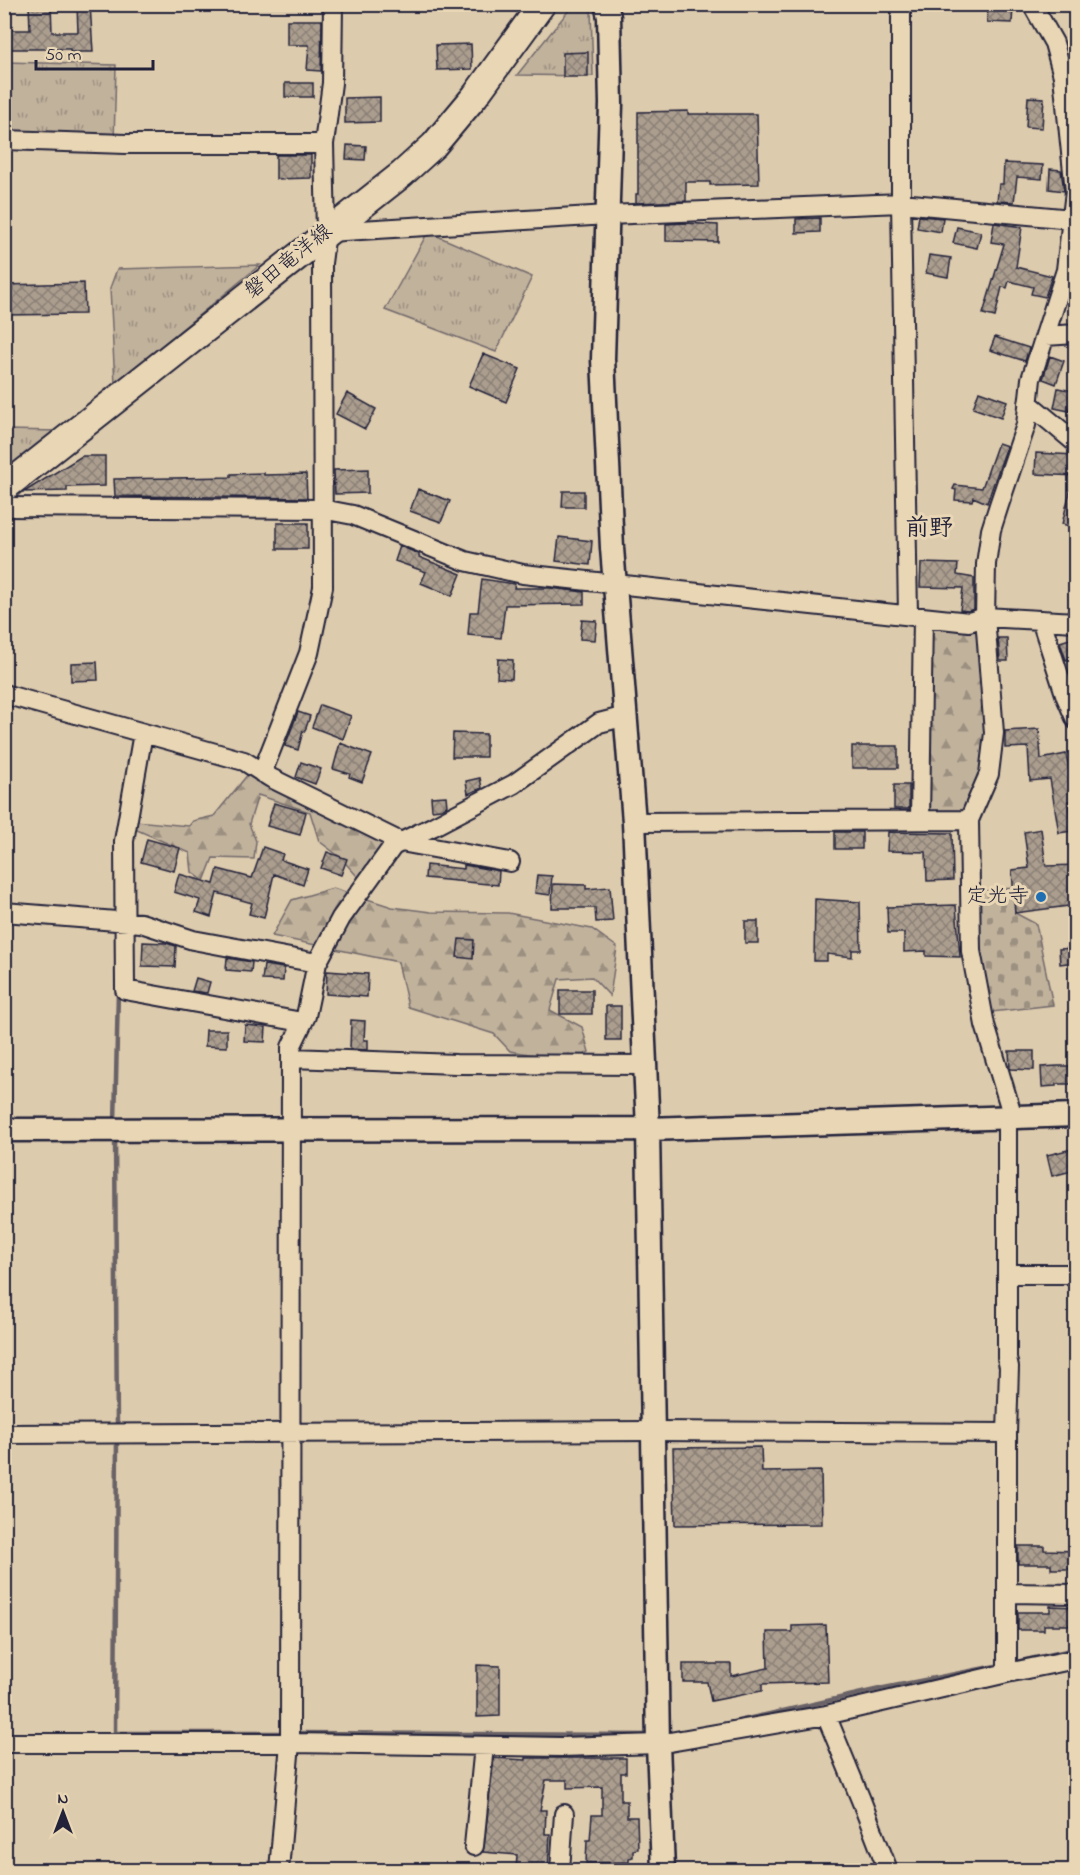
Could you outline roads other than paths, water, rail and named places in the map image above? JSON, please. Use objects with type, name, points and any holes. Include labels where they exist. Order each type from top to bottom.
[{"type":"main road","name":"磐田竜洋線","points":[[4,488],[402,174],[434,145],[475,96],[542,4]]},
{"type":"street","points":[[262,772],[309,653],[323,587],[322,263],[326,232],[324,144],[332,83],[333,4]]},
{"type":"street","points":[[606,4],[609,17],[611,104],[603,359],[615,585],[634,822],[648,1129],[658,1735],[663,1870]]},
{"type":"street","points":[[901,4],[901,203],[916,616],[920,820]]},
{"type":"street","points":[[1007,1666],[1009,1367],[1007,1358],[1007,1274],[1010,1117],[985,1025],[971,951],[969,820],[989,774],[994,733],[984,572],[991,530],[1026,425],[1031,379],[1066,270],[1075,191],[1070,86],[1063,76],[1054,43],[1032,4]]},
{"type":"street","points":[[4,140],[126,144],[324,144]]},
{"type":"street","points":[[326,232],[608,215],[901,203],[1072,219]]},
{"type":"street","points":[[1045,336],[1076,333]]},
{"type":"street","points":[[1028,403],[1076,444]]},
{"type":"street","points":[[4,507],[322,509],[353,515],[465,561],[523,574],[969,622],[985,617],[1076,622]]},
{"type":"street","points":[[1041,620],[1066,697],[1076,720]]},
{"type":"street","points":[[4,694],[244,760],[262,772],[401,842],[510,862]]},
{"type":"street","points":[[279,1870],[290,1743],[291,1047],[306,1016],[317,963],[341,918],[393,846],[514,784],[599,723],[626,716]]},
{"type":"street","points":[[143,733],[124,841],[125,990],[302,1022]]},
{"type":"street","points":[[634,822],[969,820]]},
{"type":"street","points":[[4,912],[141,923],[193,940],[317,963]]},
{"type":"street","points":[[291,1058],[462,1064],[645,1065]]},
{"type":"street","points":[[4,1130],[648,1129],[1076,1114]]},
{"type":"street","points":[[1007,1274],[1076,1274]]},
{"type":"street","points":[[4,1434],[653,1431],[1007,1433]]},
{"type":"street","points":[[1007,1593],[1076,1594]]},
{"type":"street","points":[[4,1743],[290,1743],[561,1747],[826,1715],[1007,1666],[1076,1659]]},
{"type":"street","points":[[826,1715],[888,1870]]},
{"type":"street","points":[[474,1846],[484,1746]]},
{"type":"street","points":[[560,1870],[564,1814]]},
{"type":"waterway","points":[[115,1124],[118,991]]},
{"type":"waterway","points":[[115,1135],[117,1430]]},
{"type":"waterway","points":[[117,1438],[115,1733],[286,1733]]},
{"type":"waterway","points":[[1012,1663],[1076,1649]]},
{"type":"waterway","points":[[725,1724],[884,1688],[1001,1665]]},
{"type":"waterway","points":[[294,1733],[649,1735]]},
{"type":"place","name":"定光寺","points":[[1041,897]]},
{"type":"district","name":"前野","points":[[929,529]]}]
